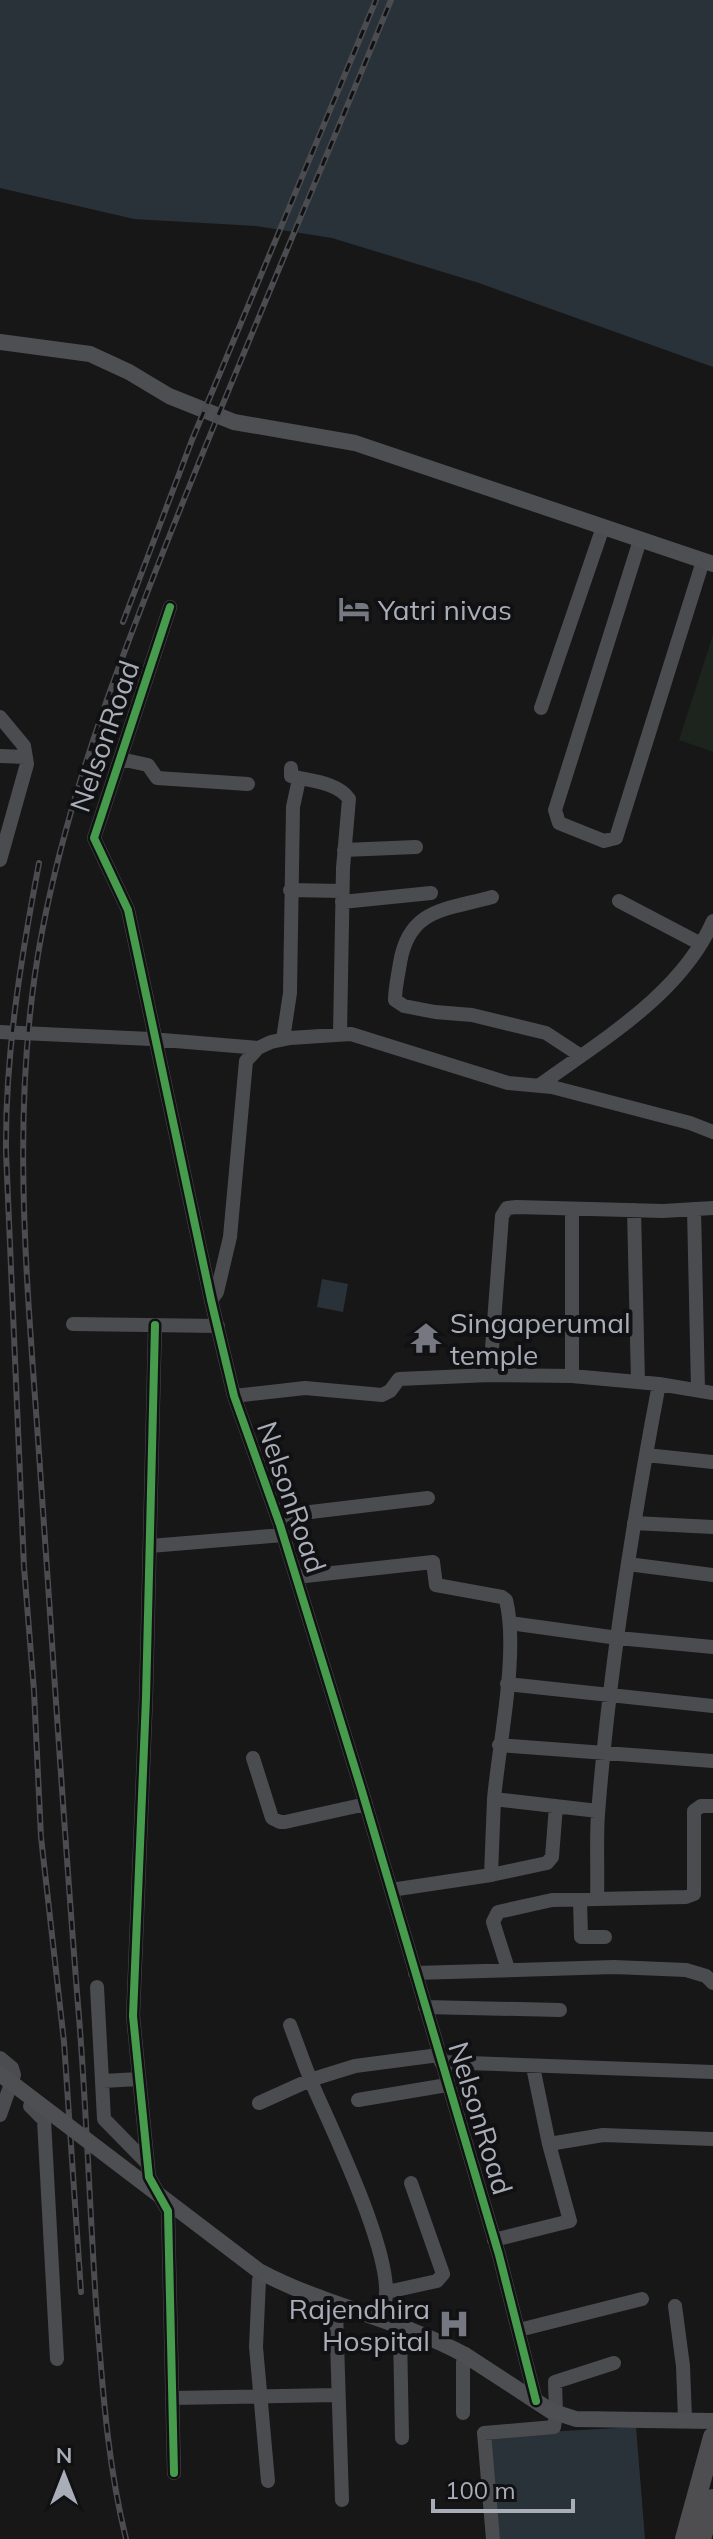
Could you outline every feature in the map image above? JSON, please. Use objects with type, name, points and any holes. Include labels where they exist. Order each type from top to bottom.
[{"type":"highway","points":[[701,2539],[713,2437]]},
{"type":"highway","points":[[685,2539],[708,2497]]},
{"type":"main road","points":[[0,342],[90,354],[129,372],[169,396],[234,422],[355,443],[708,563]]},
{"type":"main road","points":[[0,2074],[259,2271],[304,2291],[418,2331],[481,2365],[556,2414],[576,2419],[713,2421]]},
{"type":"street","points":[[541,708],[603,527]]},
{"type":"street","points":[[640,540],[555,810],[559,823],[604,841],[616,838],[708,563]]},
{"type":"street","name":"NelsonRoad","points":[[170,607],[94,837],[128,910],[234,1396],[277,1516],[366,1804],[494,2240],[536,2401]]},
{"type":"street","points":[[0,717],[24,746],[27,764],[0,860]]},
{"type":"street","points":[[0,756],[26,757]]},
{"type":"street","points":[[120,759],[148,765],[157,778],[248,784]]},
{"type":"street","points":[[283,1039],[290,993],[295,773],[334,787],[349,799],[342,896],[340,1034]]},
{"type":"street","points":[[344,850],[416,847]]},
{"type":"street","points":[[290,890],[342,896],[431,893]]},
{"type":"street","points":[[492,897],[431,914],[409,931],[402,947],[395,1000],[404,1006],[472,1015],[546,1033],[581,1056]]},
{"type":"street","points":[[619,901],[701,944]]},
{"type":"street","points":[[540,1085],[611,1035],[662,991],[687,964],[713,921]]},
{"type":"street","points":[[0,1032],[156,1039],[258,1048],[283,1039],[340,1034],[364,1037],[508,1083],[540,1085],[690,1123],[713,1132]]},
{"type":"street","points":[[211,1300],[217,1292],[230,1237],[246,1061],[258,1048]]},
{"type":"street","points":[[490,1375],[504,1212],[509,1207],[713,1208]]},
{"type":"street","points":[[572,1209],[572,1376]]},
{"type":"street","points":[[234,1396],[305,1388],[382,1395],[390,1391],[399,1379],[490,1375],[572,1376],[706,1392],[694,1209]]},
{"type":"street","points":[[634,1210],[638,1382]]},
{"type":"street","points":[[73,1324],[218,1326]]},
{"type":"street","points":[[155,1325],[133,2006],[147,2163],[150,2180],[168,2211],[174,2473]]},
{"type":"street","points":[[597,1899],[598,1811],[610,1695],[634,1523],[659,1384]]},
{"type":"street","points":[[646,1455],[713,1462]]},
{"type":"street","points":[[277,1516],[428,1498]]},
{"type":"street","points":[[634,1523],[713,1527]]},
{"type":"street","points":[[150,1546],[283,1535]]},
{"type":"street","points":[[296,1577],[433,1562],[436,1585],[502,1597],[507,1603],[510,1623],[507,1684],[494,1799],[491,1875]]},
{"type":"street","points":[[628,1564],[713,1575]]},
{"type":"street","points":[[510,1623],[713,1647]]},
{"type":"street","points":[[507,1684],[713,1706]]},
{"type":"street","points":[[499,1745],[713,1761]]},
{"type":"street","points":[[253,1758],[272,1818],[276,1821],[285,1822],[366,1804]]},
{"type":"street","points":[[494,1799],[598,1811]]},
{"type":"street","points":[[391,1890],[491,1875],[549,1861],[552,1857],[556,1806]]},
{"type":"street","points":[[508,1969],[493,1922],[498,1912],[525,1904],[686,1897],[694,1894],[694,1811],[701,1806],[713,1806]]},
{"type":"street","points":[[580,1900],[581,1937],[605,1937]]},
{"type":"street","points":[[415,1973],[614,1967],[686,1970],[706,1976],[713,1983]]},
{"type":"street","points":[[97,1987],[105,2121],[147,2163]]},
{"type":"street","points":[[425,2007],[560,2010]]},
{"type":"street","points":[[290,2025],[361,2199],[381,2257],[386,2297],[437,2281],[443,2274],[411,2183]]},
{"type":"street","points":[[0,2058],[14,2071],[4,2086],[0,2115]]},
{"type":"street","points":[[259,2103],[310,2080],[355,2066],[440,2059],[533,2067],[713,2072]]},
{"type":"street","points":[[494,2240],[570,2221],[549,2144],[533,2067]]},
{"type":"street","points":[[103,2081],[139,2079]]},
{"type":"street","points":[[358,2100],[447,2085]]},
{"type":"street","points":[[4,2086],[44,2120],[57,2359]]},
{"type":"street","points":[[549,2144],[603,2135],[713,2139]]},
{"type":"street","points":[[259,2280],[256,2347],[268,2481]]},
{"type":"street","points":[[519,2330],[642,2299]]},
{"type":"street","points":[[675,2306],[683,2366],[685,2419]]},
{"type":"street","points":[[336,2310],[342,2500]]},
{"type":"street","points":[[400,2333],[402,2438]]},
{"type":"street","points":[[463,2413],[464,2358]]},
{"type":"street","points":[[493,2539],[484,2433],[554,2427],[555,2382],[614,2363]]},
{"type":"street","points":[[172,2398],[337,2395]]},
{"type":"shaded area","points":[[0,0],[713,0],[713,367],[479,283],[332,238],[256,226],[134,219],[0,188]]},
{"type":"shaded area","points":[[713,635],[713,752],[679,740]]},
{"type":"shaded area","points":[[322,1279],[348,1284],[343,1312],[317,1307]]},
{"type":"shaded area","points":[[636,2427],[645,2539],[500,2539],[488,2435]]},
{"type":"railway","points":[[123,622],[192,440],[376,0]]},
{"type":"railway","points":[[126,2539],[110,2457],[97,2318],[82,2055],[30,1334],[23,1133],[32,999],[54,876],[85,765],[122,657],[210,435],[391,0]]},
{"type":"railway","points":[[39,863],[15,1006],[8,1079],[6,1152],[24,1567],[41,1837],[64,2042],[81,2292]]},
{"type":"cycle path","points":[[170,607],[94,838],[128,910],[234,1396],[280,1525],[361,1788],[499,2255],[536,2401]]},
{"type":"cycle path","points":[[155,1325],[146,1698],[133,2016],[149,2177],[168,2211],[174,2473]]},
{"type":"place","name":"Yatri nivas","points":[[354,609]]},
{"type":"place","name":"Singaperumal temple","points":[[426,1338]]},
{"type":"place","name":"Rajendhira Hospital","points":[[454,2324]]}]
